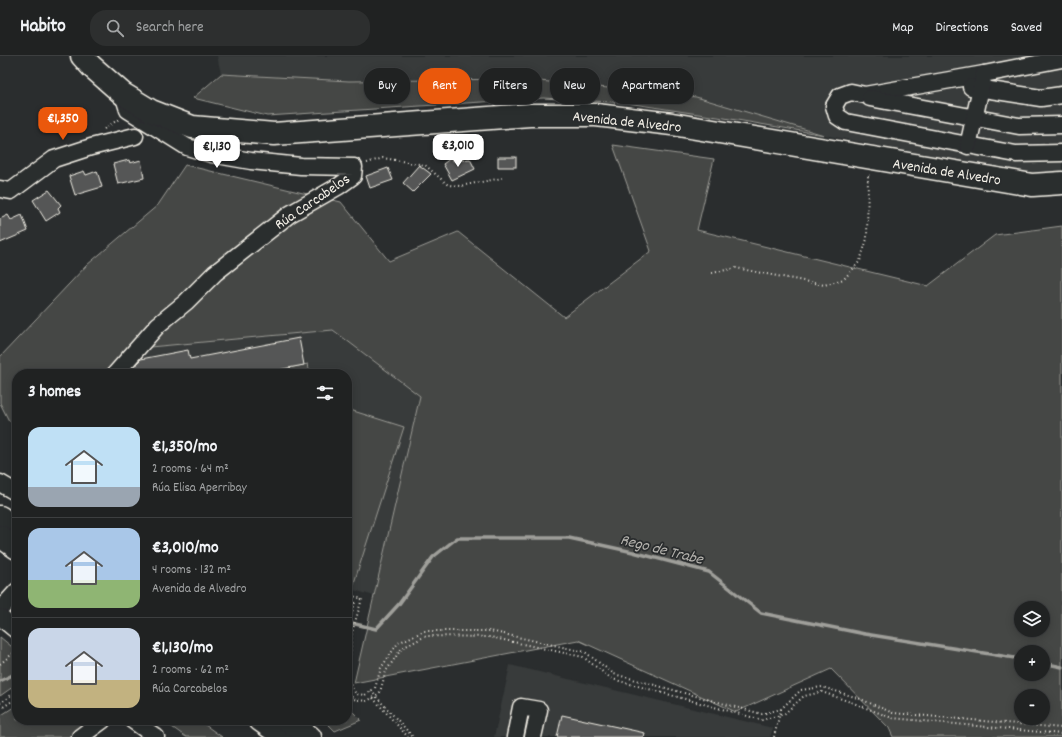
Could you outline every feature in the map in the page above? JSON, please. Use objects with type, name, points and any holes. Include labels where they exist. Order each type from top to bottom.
[{"type":"highway","name":"Avenida de Alvedro","points":[[82,56],[91,66],[124,94],[151,110],[192,127],[274,134],[530,115],[596,115],[672,124],[1032,185],[1062,197]]},
{"type":"highway","name":"Avenida de Alvedro","points":[[101,56],[118,74],[138,91],[174,113],[218,130]]},
{"type":"highway","name":"Avenida de Alvedro","points":[[1032,185],[1062,183]]},
{"type":"highway","points":[[0,517],[12,526]]},
{"type":"highway","points":[[0,536],[12,544]]},
{"type":"highway","points":[[267,725],[284,737]]},
{"type":"highway","points":[[294,725],[310,737]]},
{"type":"street","points":[[865,95],[944,81],[982,81],[1062,59]]},
{"type":"street","points":[[982,81],[1041,98],[1062,96]]},
{"type":"street","points":[[968,146],[982,81]]},
{"type":"street","points":[[1062,125],[1019,126],[872,99],[865,95],[851,92],[840,96],[834,106],[837,116],[846,122],[1016,154],[1062,153]]},
{"type":"street","name":"Rúa Carcabelos","points":[[119,369],[158,325],[186,302],[215,273],[290,214],[353,176],[354,167],[301,166],[211,154],[187,147],[128,110],[124,94]]},
{"type":"street","points":[[0,189],[11,191],[54,159],[91,147],[135,136]]},
{"type":"street","points":[[0,483],[12,490]]},
{"type":"street","points":[[0,610],[12,597]]},
{"type":"street","points":[[0,617],[12,627]]},
{"type":"street","points":[[515,737],[521,707],[539,710],[533,737]]},
{"type":"street","points":[[80,737],[96,725]]},
{"type":"street","points":[[139,725],[156,737]]},
{"type":"path","points":[[354,167],[383,158],[425,165],[448,185],[460,186],[502,178]]},
{"type":"path","points":[[712,273],[736,268],[824,285],[844,280],[860,261],[867,239],[868,175],[875,176]]},
{"type":"path","points":[[352,596],[362,599],[352,632]]},
{"type":"path","points":[[352,602],[355,603],[352,612]]},
{"type":"path","points":[[352,688],[356,694],[365,695],[375,688],[381,668],[398,643],[424,630],[490,631],[585,652],[614,674],[762,714],[781,709],[801,690],[822,687],[858,698],[893,712],[1062,728]]},
{"type":"path","points":[[352,698],[353,699],[366,701],[374,697],[380,692],[386,671],[402,648],[426,636],[490,637],[583,657],[612,679],[762,720],[784,714],[804,696],[822,692],[892,718],[1062,734]]},
{"type":"path","points":[[0,664],[12,654]]},
{"type":"path","points":[[371,690],[374,697],[408,737]]},
{"type":"path","points":[[0,703],[12,695]]},
{"type":"path","points":[[374,697],[413,737]]},
{"type":"path","points":[[0,709],[12,701]]},
{"type":"path","points":[[774,737],[781,709]]},
{"type":"shaded area","points":[[217,56],[1062,56],[1062,173],[1020,173],[824,135],[694,97],[694,68],[608,68],[608,88],[600,87],[600,68],[550,68],[550,82],[542,81],[542,68],[479,68],[479,79],[471,80],[471,68],[418,68],[418,80],[410,80],[410,68],[364,68],[364,81],[221,74]]},
{"type":"shaded area","points":[[221,74],[364,81],[364,104],[410,104],[410,80],[418,80],[418,104],[451,104],[267,116],[193,98]]},
{"type":"shaded area","points":[[479,79],[479,102],[471,103],[471,80]]},
{"type":"shaded area","points":[[542,81],[550,82],[550,98],[543,98]]},
{"type":"shaded area","points":[[600,87],[608,88],[608,102],[600,101]]},
{"type":"shaded area","points":[[694,97],[696,97],[824,135],[633,104],[694,104]]},
{"type":"shaded area","points":[[613,145],[714,159],[697,230],[928,286],[995,235],[1062,226],[1062,737],[893,737],[889,728],[831,669],[736,712],[578,640],[354,683],[420,396],[333,330],[139,348],[116,369],[12,369],[12,421],[9,421],[0,403],[0,357],[87,265],[158,205],[185,165],[341,202],[389,261],[458,232],[564,317],[651,251]]},
{"type":"shaded area","points":[[333,330],[421,396],[374,596],[352,589],[352,369],[124,369],[139,348]]},
{"type":"shaded area","points":[[308,364],[309,369],[283,369]]},
{"type":"shaded area","points":[[352,411],[404,427],[352,586]]},
{"type":"shaded area","points":[[0,637],[12,647],[12,688],[0,696]]},
{"type":"shaded area","points":[[510,665],[773,728],[770,737],[494,737]]},
{"type":"shaded area","points":[[12,708],[12,725],[91,725],[73,737],[0,737],[0,716]]},
{"type":"shaded area","points":[[352,711],[361,720],[352,724]]},
{"type":"shaded area","points":[[169,725],[205,725],[222,737],[186,737]]},
{"type":"shaded area","points":[[329,725],[349,725],[335,731]]},
{"type":"building","points":[[498,157],[516,157],[516,167],[498,167]]},
{"type":"building","points":[[451,158],[453,161],[470,159],[475,169],[452,180],[443,164]]},
{"type":"building","points":[[129,160],[130,163],[141,160],[144,178],[118,184],[113,164]]},
{"type":"building","points":[[419,165],[431,174],[413,192],[403,183]]},
{"type":"building","points":[[388,168],[393,180],[370,188],[366,176]]},
{"type":"building","points":[[84,171],[86,175],[97,171],[102,187],[75,195],[69,176]]},
{"type":"building","points":[[49,190],[61,205],[58,208],[60,212],[46,221],[33,200]]},
{"type":"building","points":[[8,215],[11,220],[22,215],[28,231],[0,243],[0,219]]},
{"type":"building","points":[[299,338],[304,365],[283,369],[137,369],[136,364],[141,359],[188,350],[190,359]]},
{"type":"building","points":[[562,715],[645,733],[644,737],[557,737]]},
{"type":"waterway","name":"Rego de Trabe","points":[[352,623],[376,629],[399,604],[433,557],[457,538],[569,538],[633,552],[709,572],[761,613],[865,634],[1014,658]]},
{"type":"waterway","name":"Rego de Trabe","points":[[1050,664],[1062,667]]},
{"type":"waterway","name":"Rego de Trabe","points":[[0,681],[12,675]]}]
